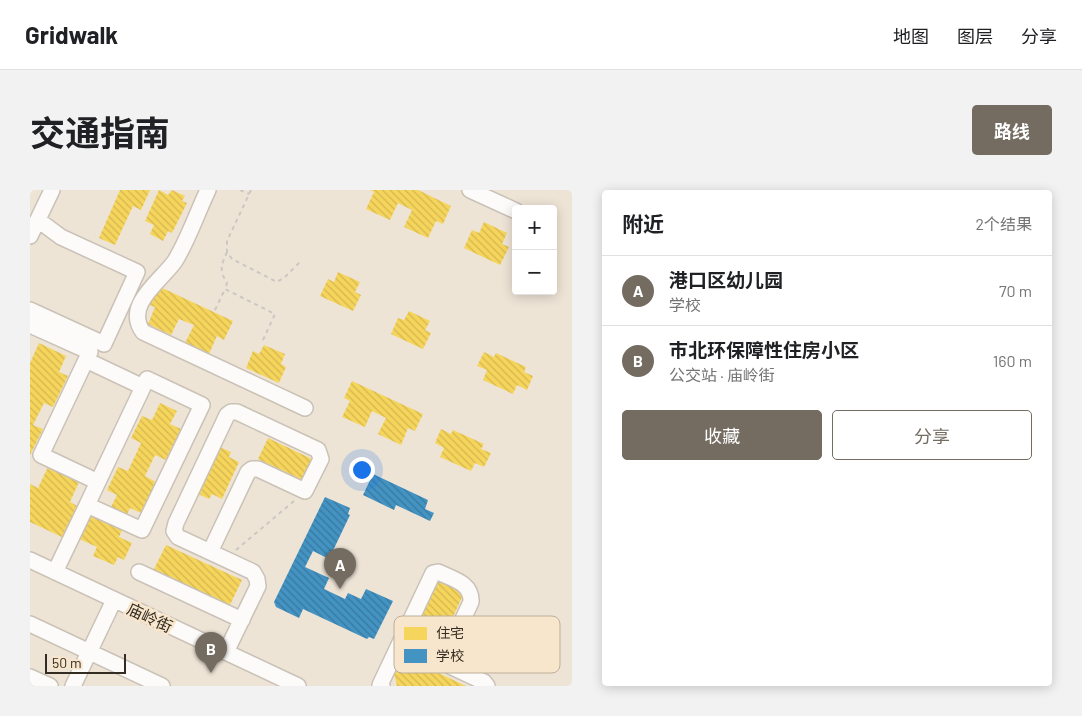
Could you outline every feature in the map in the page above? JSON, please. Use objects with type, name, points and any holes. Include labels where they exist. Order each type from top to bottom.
[{"type":"street","points":[[30,236],[52,190]]},
{"type":"street","points":[[208,190],[174,261],[150,286],[138,311],[138,326],[143,332],[305,408]]},
{"type":"street","points":[[470,190],[512,209]]},
{"type":"street","points":[[30,310],[104,344],[137,272],[61,237],[38,220]]},
{"type":"street","points":[[30,324],[90,352],[41,455],[98,482]]},
{"type":"street","points":[[86,360],[143,387]]},
{"type":"street","points":[[55,572],[147,379],[202,405],[142,530],[87,505]]},
{"type":"street","points":[[210,552],[248,472],[252,469],[258,470],[305,491],[320,459],[318,450],[237,412],[231,412],[227,415],[176,523],[174,531],[178,537],[210,552],[253,572],[257,579],[258,586],[226,652]]},
{"type":"street","name":"庙岭街","points":[[30,560],[298,686]]},
{"type":"street","points":[[139,572],[242,620]]},
{"type":"street","points":[[413,616],[433,573],[438,572],[467,586],[472,596],[472,602],[465,616]]},
{"type":"street","points":[[73,686],[114,600]]},
{"type":"street","points":[[30,624],[162,686]]},
{"type":"street","points":[[382,686],[380,685],[394,655]]},
{"type":"street","points":[[465,673],[484,682],[487,686]]},
{"type":"street","points":[[30,677],[50,686]]},
{"type":"path","points":[[240,190],[249,194]]},
{"type":"path","points":[[215,310],[228,284],[220,271],[227,252],[227,241],[251,190]]},
{"type":"path","points":[[227,252],[232,259],[277,282],[285,277],[301,261]]},
{"type":"path","points":[[225,289],[275,314],[262,342]]},
{"type":"path","points":[[225,559],[305,491]]},
{"type":"building: 住宅","points":[[120,190],[150,190],[141,210],[133,206],[115,245],[99,238]]},
{"type":"building: 住宅","points":[[159,190],[168,195],[172,190],[185,196],[182,201],[187,203],[172,233],[168,231],[163,241],[150,234],[154,225],[145,221]]},
{"type":"building: 住宅","points":[[370,190],[418,190],[451,206],[443,224],[436,221],[428,238],[404,227],[412,210],[398,203],[390,220],[366,209],[374,192]]},
{"type":"building: 住宅","points":[[484,222],[507,233],[502,244],[509,247],[500,265],[464,248],[472,230],[479,233]]},
{"type":"building: 住宅","points":[[338,272],[360,282],[355,292],[361,295],[353,311],[320,296],[328,279],[334,282]]},
{"type":"building: 住宅","points":[[158,286],[233,321],[224,340],[217,336],[209,354],[185,343],[194,325],[179,319],[171,335],[148,324],[155,307],[149,305]]},
{"type":"building: 住宅","points":[[409,311],[430,321],[425,330],[431,333],[423,349],[391,334],[398,318],[404,320]]},
{"type":"building: 住宅","points":[[39,343],[66,356],[59,372],[68,376],[53,407],[44,403],[33,425],[43,429],[30,455],[30,363]]},
{"type":"building: 住宅","points":[[264,345],[285,354],[281,364],[286,367],[279,383],[246,368],[253,351],[259,354]]},
{"type":"building: 住宅","points":[[484,352],[494,357],[496,353],[526,367],[524,372],[533,376],[527,390],[517,385],[513,394],[483,380],[487,370],[477,366]]},
{"type":"building: 住宅","points":[[352,381],[423,414],[415,431],[408,428],[401,445],[378,434],[386,418],[372,411],[365,427],[342,417],[350,401],[344,398]]},
{"type":"building: 住宅","points":[[160,403],[177,411],[170,424],[181,429],[166,460],[155,455],[145,476],[156,482],[141,513],[130,508],[125,519],[109,511],[117,495],[107,490],[118,467],[128,471],[141,443],[131,438],[142,416],[152,420]]},
{"type":"building: 住宅","points":[[441,429],[451,434],[453,430],[484,444],[481,449],[491,453],[484,467],[475,463],[471,471],[440,457],[444,448],[435,443]]},
{"type":"building: 住宅","points":[[268,438],[314,460],[304,481],[258,459]]},
{"type":"building: 住宅","points":[[220,447],[231,452],[229,457],[239,462],[222,499],[212,494],[209,499],[198,494]]},
{"type":"building: 住宅","points":[[48,467],[79,482],[70,502],[79,507],[64,538],[30,522],[30,484],[38,488]]},
{"type":"building: 住宅","points":[[90,512],[123,528],[119,537],[132,543],[124,560],[118,557],[114,565],[93,556],[97,547],[77,538]]},
{"type":"building: 住宅","points":[[166,545],[242,580],[229,607],[153,571]]},
{"type":"building: 住宅","points":[[435,579],[464,593],[453,616],[419,616]]},
{"type":"building: 住宅","points":[[394,673],[439,673],[466,686],[397,686]]},
{"type":"building: 学校","points":[[373,474],[428,500],[425,509],[434,513],[430,521],[396,505],[394,510],[363,495]]},
{"type":"building: 学校","points":[[325,497],[350,508],[348,514],[350,515],[329,559],[313,551],[305,567],[329,578],[324,589],[345,599],[348,593],[361,599],[366,589],[393,601],[374,639],[369,637],[367,639],[303,609],[299,618],[276,607],[274,602]]},
{"type":"place","name":"港口区幼儿园","points":[[340,589]]},
{"type":"place","name":"巿北环保障性住房小区","points":[[211,673]]}]
